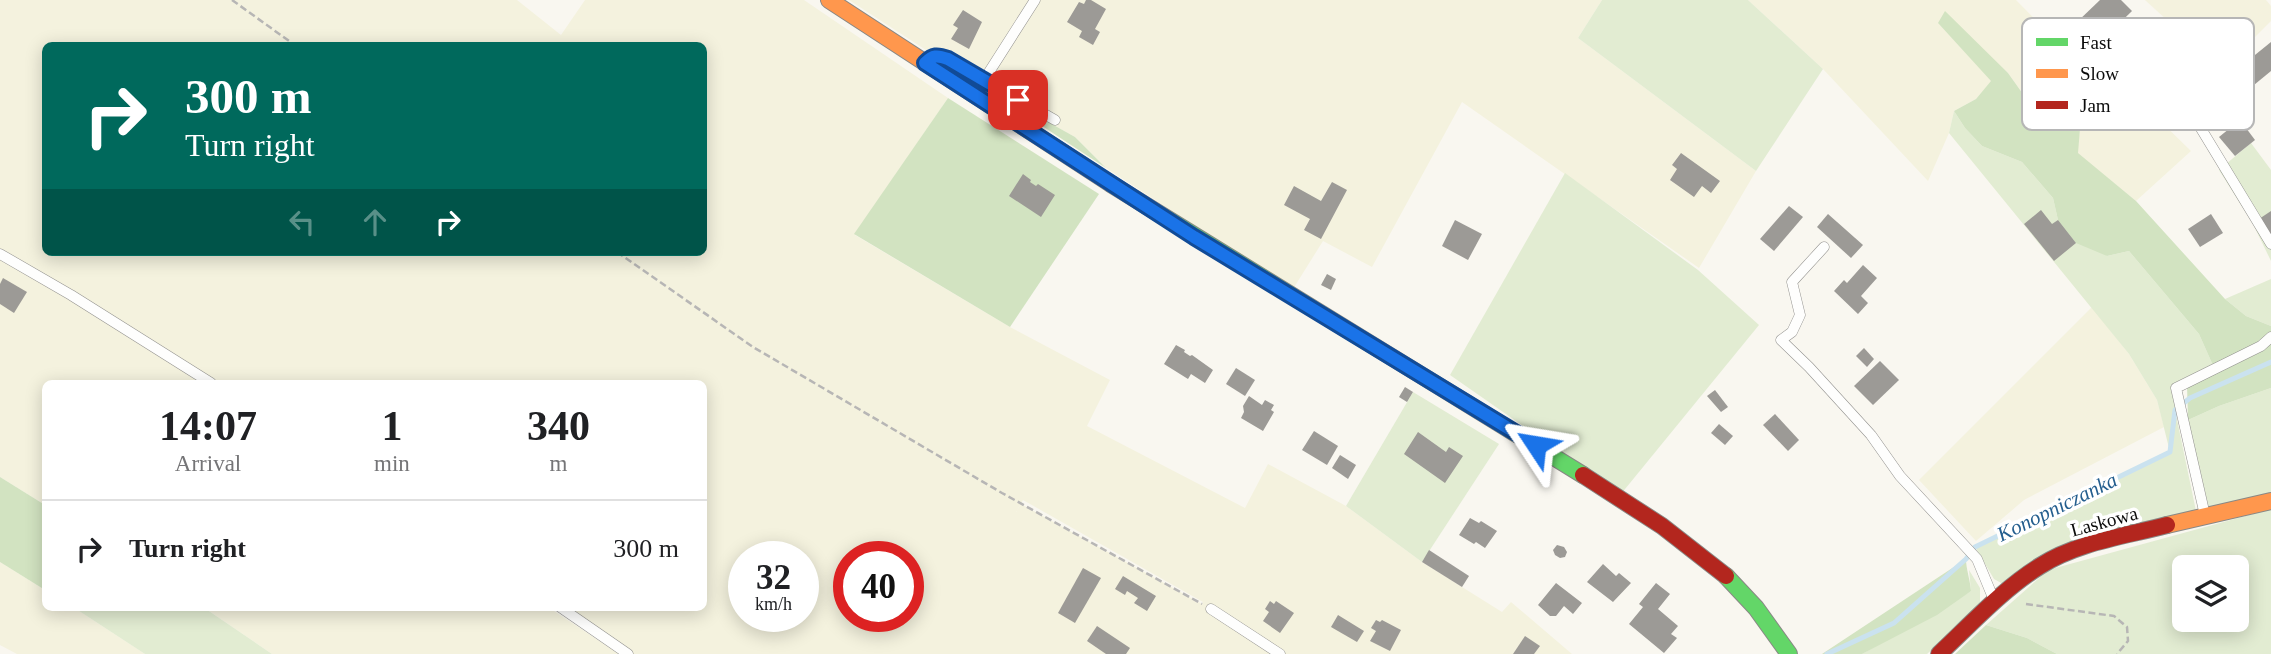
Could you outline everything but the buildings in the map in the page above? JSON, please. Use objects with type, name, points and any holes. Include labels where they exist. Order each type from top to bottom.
[{"type":"street","points":[[829,0],[1194,237],[1484,412],[1655,524],[1708,562],[1742,592],[1761,613],[1789,654]]},
{"type":"street","name":"Laskowa","points":[[1940,654],[2007,592],[2041,565],[2076,549],[2204,515],[2271,502]]},
{"type":"lane","points":[[984,80],[1035,0]]},
{"type":"lane","points":[[925,63],[938,55],[1055,120]]},
{"type":"lane","points":[[2203,130],[2271,244]]},
{"type":"lane","points":[[1824,247],[1793,282],[1800,315],[1792,332],[1781,340],[1871,435],[1900,476],[1977,558],[1995,604]]},
{"type":"lane","points":[[0,254],[206,380]]},
{"type":"lane","points":[[2204,515],[2176,388],[2261,346],[2271,337]]},
{"type":"lane","points":[[1211,609],[1280,654]]},
{"type":"lane","points":[[567,611],[628,654]]},
{"type":"path","points":[[232,0],[290,42]]},
{"type":"path","points":[[623,256],[753,347],[1002,493],[1211,609]]},
{"type":"path","points":[[2007,592],[2014,602],[2114,616],[2127,627],[2128,634],[2128,641],[2117,654]]},
{"type":"shaded area","points":[[0,0],[517,0],[561,35],[585,0],[804,0],[948,98],[855,235],[1010,327],[1110,380],[1087,426],[1245,508],[1268,464],[1346,506],[1422,562],[1502,612],[1511,602],[1572,654],[628,654],[566,611],[707,611],[707,380],[206,380],[0,254]],"holes":[[[1023,500],[1203,602],[1202,604],[1021,504],[1016,512]]]},
{"type":"shaded area","points":[[849,0],[1602,0],[1578,38],[1756,171],[1699,268],[1462,102],[1372,267],[1323,241],[1293,289],[1106,168],[1075,137],[966,76]]},
{"type":"shaded area","points":[[1748,0],[2016,0],[2034,18],[2022,18],[2022,93],[2008,73],[1938,23],[1992,81],[1976,99],[1954,111],[1949,133],[1928,181],[1823,69]]},
{"type":"shaded area","points":[[2145,0],[2266,0],[2271,6],[2271,21],[2254,38],[2254,18],[2165,18]]},
{"type":"shaded area","points":[[2080,130],[2170,130],[2191,151],[2136,201],[2077,153]]},
{"type":"shaded area","points":[[0,259],[75,302],[198,380],[42,380],[42,503],[0,477]]},
{"type":"shaded area","points":[[2092,307],[2129,354],[2157,400],[2164,427],[2024,500],[1976,541],[1919,480]]},
{"type":"shaded area","points":[[0,562],[42,588],[42,611],[79,611],[145,654],[17,654],[0,645]]},
{"type":"shaded area","points":[[209,611],[554,611],[619,654],[272,654]]},
{"type":"green space","points":[[1602,0],[1748,0],[1823,69],[1756,171],[1578,38]]},
{"type":"green space","points":[[1945,11],[2008,73],[2022,93],[2022,130],[2080,130],[2078,153],[2136,201],[2225,299],[2246,316],[2271,326],[2271,388],[2188,420],[2187,385],[2215,370],[2199,334],[2129,251],[2107,256],[2076,243],[2058,220],[2053,198],[2022,162],[1982,146],[1965,128],[1954,111],[1976,99],[1991,81],[1938,23]]},
{"type":"green space","points":[[966,76],[1075,137],[1106,168]]},
{"type":"green space","points":[[948,98],[1099,194],[1010,327],[854,234]]},
{"type":"green space","points":[[1954,111],[1982,146],[2022,162],[2053,198],[2058,220],[2107,256],[2129,251],[2199,334],[2215,370],[2176,388],[2175,410],[2196,511],[2003,584],[1994,579],[1975,547],[2170,452],[2157,400],[2129,354],[1949,133]]},
{"type":"green space","points":[[2251,143],[2271,170],[2271,261],[2253,224],[2219,170]]},
{"type":"green space","points":[[1565,173],[1698,270],[1759,325],[1621,494],[1450,375]]},
{"type":"green space","points":[[2271,279],[2271,326],[2246,316],[2225,299]]},
{"type":"green space","points":[[2271,388],[2271,493],[2209,509],[2188,420]]},
{"type":"green space","points":[[1413,392],[1499,444],[1422,562],[1346,506]]},
{"type":"green space","points":[[0,477],[42,503],[42,588],[0,562]]},
{"type":"green space","points":[[2271,509],[2271,654],[2057,654],[2027,638],[1986,625],[2048,570]]},
{"type":"green space","points":[[1966,559],[1971,591],[1937,615],[1862,654],[1822,654]]},
{"type":"green space","points":[[1969,570],[1980,588],[1980,605],[1927,654],[1862,654],[1971,591]]},
{"type":"green space","points":[[79,611],[209,611],[272,654],[145,654]]},
{"type":"green space","points":[[1986,625],[2027,638],[2057,654],[1955,654]]},
{"type":"waterway","name":"Konopniczanka","points":[[1827,654],[1894,623],[1966,559],[1975,547],[2170,452],[2175,410],[2190,398],[2271,362]]},
{"type":"traffic: fast","points":[[1111,184],[1583,475]]},
{"type":"traffic: fast","points":[[1726,576],[1756,608],[1789,654]]},
{"type":"traffic: slow","points":[[829,0],[1111,184]]},
{"type":"traffic: slow","points":[[2167,525],[2271,501]]},
{"type":"traffic: jam","points":[[1583,475],[1662,526],[1726,576]]},
{"type":"traffic: jam","points":[[1939,654],[2013,585],[2054,558],[2086,545],[2167,525]]},
{"type":"route","points":[[1018,100],[938,55],[925,63],[1194,237],[1536,445]]}]
